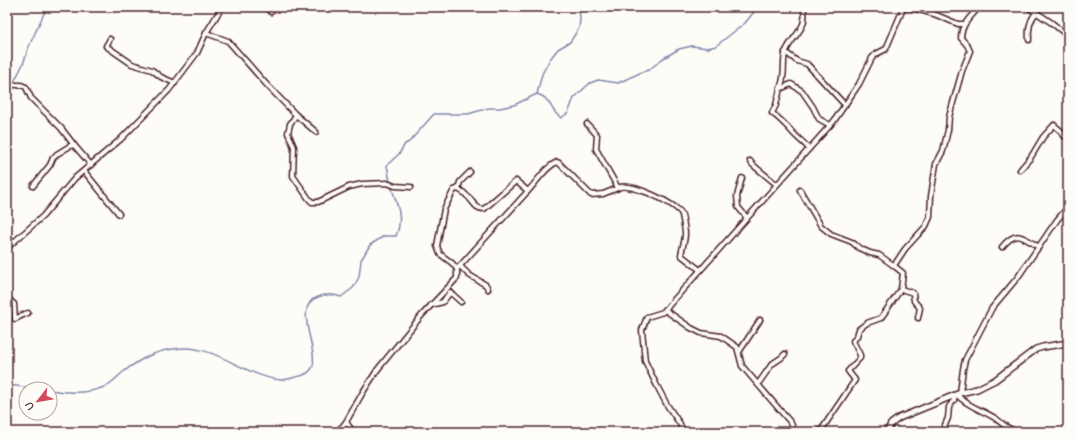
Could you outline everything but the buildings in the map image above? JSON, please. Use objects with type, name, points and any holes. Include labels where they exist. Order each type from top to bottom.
[{"type":"street","points":[[7,248],[43,216],[69,184],[150,112],[175,83],[197,53],[206,33],[222,7]]},
{"type":"street","points":[[265,7],[271,12]]},
{"type":"street","points":[[803,7],[805,15],[802,27],[785,52],[783,77],[772,113],[783,120],[793,134],[802,140],[809,149]]},
{"type":"street","points":[[683,432],[680,424],[667,405],[645,361],[642,330],[647,317],[665,310],[830,125],[859,84],[872,58],[876,54],[886,49],[902,11],[907,7],[934,14],[958,24],[964,24]]},
{"type":"street","points":[[926,13],[928,7]]},
{"type":"street","points":[[1028,7],[1037,12],[1068,36]]},
{"type":"street","points":[[893,265],[905,249],[923,231],[930,217],[931,196],[936,164],[943,151],[948,130],[949,117],[962,71],[970,51],[961,38],[964,24],[976,8]]},
{"type":"street","points":[[1029,40],[1028,30],[1032,16],[1037,12]]},
{"type":"street","points":[[206,33],[228,41],[266,84],[296,115],[316,132]]},
{"type":"street","points":[[110,39],[106,46],[132,64],[152,70],[161,77],[175,83]]},
{"type":"street","points":[[785,52],[797,61],[806,64],[844,105]]},
{"type":"street","points":[[780,90],[791,84],[796,86],[808,100],[819,119],[830,125]]},
{"type":"street","points":[[7,85],[26,86],[31,98],[61,128],[91,165]]},
{"type":"street","points":[[296,115],[290,124],[288,133],[294,146],[293,176],[312,202],[318,202],[350,187],[362,184],[387,182],[396,186],[411,187]]},
{"type":"street","points":[[587,124],[597,135],[596,149],[618,188]]},
{"type":"street","points":[[1020,170],[1031,157],[1043,137],[1054,125],[1064,136],[1068,136]]},
{"type":"street","points":[[33,186],[57,154],[74,145]]},
{"type":"street","points":[[750,161],[776,184]]},
{"type":"street","points":[[335,432],[346,422],[378,369],[431,305],[457,278],[459,268],[552,164],[557,162],[559,163],[591,196],[597,196],[626,185],[646,191],[668,202],[680,211],[682,216],[685,234],[681,255],[700,270]]},
{"type":"street","points":[[84,170],[119,214]]},
{"type":"street","points":[[470,172],[460,182],[458,189],[454,190],[444,209],[437,246],[440,254],[486,285],[488,289]]},
{"type":"street","points":[[742,178],[737,194],[738,207],[747,218]]},
{"type":"street","points":[[458,189],[467,195],[475,206],[481,209],[486,208],[516,181],[528,191]]},
{"type":"street","points":[[800,190],[821,226],[831,234],[852,242],[870,254],[879,255],[903,273],[901,289],[881,318],[867,323],[859,329],[857,336],[853,341],[860,358],[848,372],[855,380],[820,432]]},
{"type":"street","points":[[942,432],[948,418],[948,407],[957,394],[965,360],[992,308],[1018,277],[1057,220],[1068,207]]},
{"type":"street","points":[[1002,247],[1010,238],[1016,236],[1023,237],[1038,247]]},
{"type":"street","points":[[901,289],[914,295],[914,301],[920,308],[918,318]]},
{"type":"street","points":[[431,305],[443,302],[447,294],[450,292],[462,302]]},
{"type":"street","points":[[7,298],[14,304],[15,319],[28,313]]},
{"type":"street","points":[[665,310],[691,328],[701,333],[721,336],[737,347],[742,366],[782,414],[790,421],[792,426],[790,432]]},
{"type":"street","points":[[739,352],[760,320]]},
{"type":"street","points":[[887,432],[891,424],[899,418],[957,394],[977,389],[996,380],[1036,349],[1043,346],[1068,343]]},
{"type":"street","points":[[758,384],[772,364],[785,354]]},
{"type":"street","points":[[957,394],[968,404],[995,418],[1014,432]]},
{"type":"street","points":[[346,422],[354,432]]},
{"type":"waterway","points":[[7,96],[23,64],[29,46],[47,7]]},
{"type":"waterway","points":[[390,182],[387,165],[399,154],[405,144],[409,142],[434,114],[468,114],[489,108],[500,108],[514,105],[537,94],[542,74],[550,59],[558,49],[570,42],[579,28],[579,7]]},
{"type":"waterway","points":[[537,94],[546,99],[561,118],[568,113],[574,98],[590,83],[598,80],[618,83],[649,70],[662,59],[679,49],[692,46],[708,48],[716,46],[745,23],[758,7]]},
{"type":"waterway","points":[[58,391],[91,391],[104,387],[144,358],[166,350],[184,348],[208,352],[268,378],[283,380],[306,374],[312,368],[314,358],[306,318],[307,309],[311,302],[318,297],[324,295],[335,295],[341,297],[353,288],[359,277],[361,260],[370,245],[384,236],[396,236],[400,217],[391,186]]},
{"type":"waterway","points":[[7,385],[18,386]]}]
